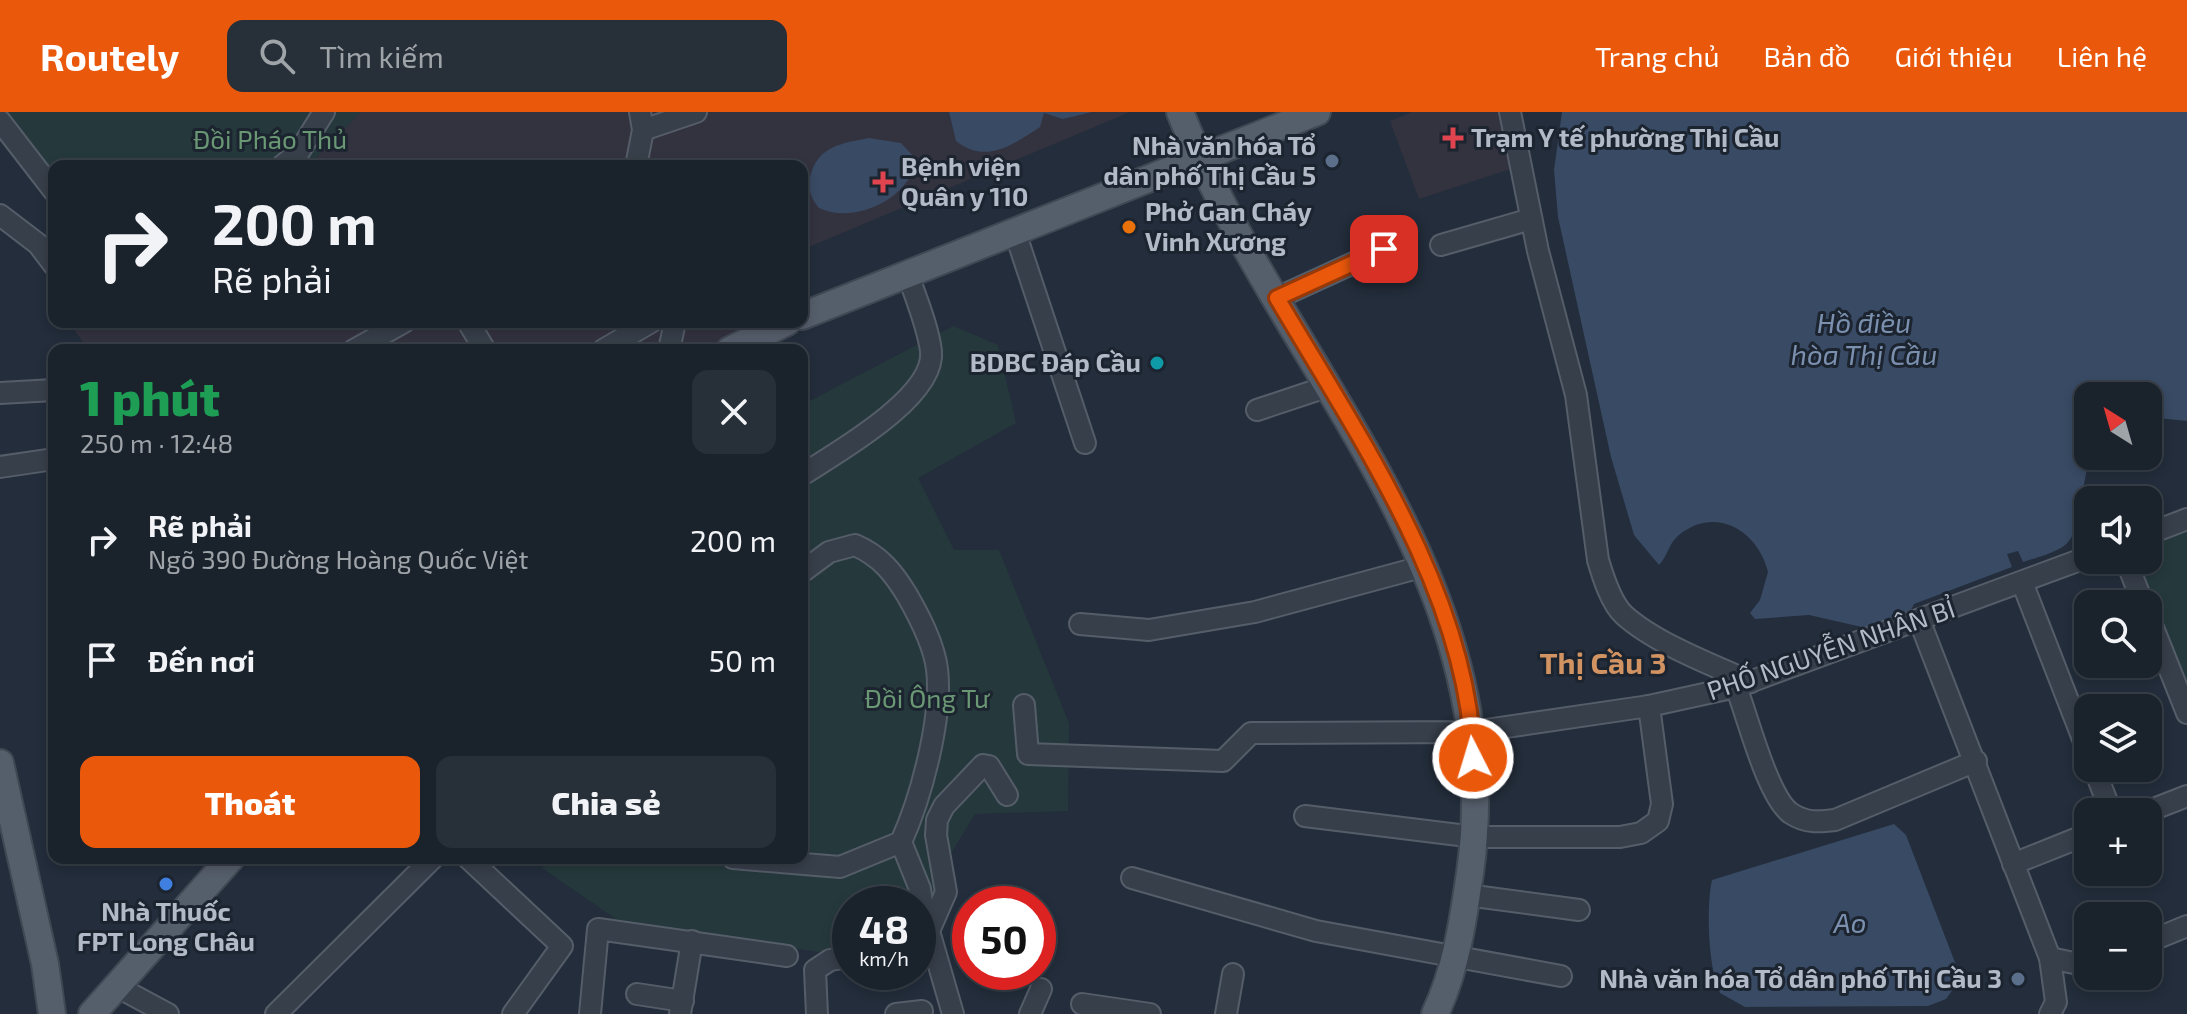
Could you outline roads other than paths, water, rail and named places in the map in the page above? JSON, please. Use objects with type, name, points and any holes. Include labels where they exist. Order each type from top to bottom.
[{"type":"main road","points":[[1180,112],[1198,158],[1380,475],[1425,566],[1452,641],[1472,732],[1475,837],[1456,957],[1435,1014]]},
{"type":"main road","points":[[808,314],[1312,113]]},
{"type":"main road","points":[[760,342],[779,328]]},
{"type":"main road","points":[[0,763],[51,1003],[90,1014],[226,864]]},
{"type":"street","points":[[289,160],[299,152],[324,112]]},
{"type":"street","points":[[637,160],[641,121],[696,112]]},
{"type":"street","points":[[1510,112],[1531,219],[1576,395],[1598,560],[1605,582],[1622,614],[1744,684],[1774,790],[1789,813],[1815,823],[1835,820],[1976,761]]},
{"type":"street","points":[[0,121],[48,183]]},
{"type":"street","points":[[0,215],[38,244],[48,257]]},
{"type":"street","points":[[1441,245],[1531,219]]},
{"type":"street","points":[[1015,232],[1085,443]]},
{"type":"street","points":[[1277,298],[1384,249]]},
{"type":"street","points":[[808,471],[863,435],[917,390],[924,380],[931,352],[908,275]]},
{"type":"street","points":[[365,344],[393,328]]},
{"type":"street","points":[[613,344],[641,328]]},
{"type":"street","points":[[1257,410],[1329,386]]},
{"type":"street","points":[[0,393],[48,390]]},
{"type":"street","points":[[0,467],[48,460]]},
{"type":"street","points":[[2162,529],[2187,519]]},
{"type":"street","points":[[808,568],[842,547],[855,545],[869,551],[893,572],[912,604],[937,669],[933,728],[901,842],[919,886]]},
{"type":"street","name":"PHỐ NGUYỄN NHÂN BỈ","points":[[1024,705],[1028,754],[1223,761],[1251,733],[1472,732],[1649,706],[1744,684],[1920,622],[2074,562]]},
{"type":"street","points":[[1080,624],[1149,630],[1255,612],[1425,566]]},
{"type":"street","points":[[2022,582],[2074,716]]},
{"type":"street","points":[[1920,622],[2050,958],[2056,1002],[2050,1014]]},
{"type":"street","points":[[2162,650],[2187,713]]},
{"type":"street","points":[[1305,816],[1475,837],[1620,837],[1641,833],[1658,821],[1662,804],[1649,706]]},
{"type":"street","points":[[936,911],[946,892],[936,835],[944,806],[983,765],[995,774],[1007,795]]},
{"type":"street","points":[[2162,806],[2187,796]]},
{"type":"street","points":[[2013,864],[2074,840]]},
{"type":"street","points":[[804,864],[840,867],[901,842]]},
{"type":"street","points":[[276,1014],[427,864]]},
{"type":"street","points":[[474,864],[562,946],[513,1014]]},
{"type":"street","points":[[1132,878],[1316,931],[1561,976]]},
{"type":"street","points":[[1467,895],[1579,910]]},
{"type":"street","points":[[2162,936],[2187,926]]},
{"type":"street","points":[[590,1014],[598,929],[787,956]]},
{"type":"street","points":[[637,994],[681,1007],[692,941]]},
{"type":"street","points":[[2050,958],[2074,966]]},
{"type":"street","points":[[817,1014],[815,970],[832,960]]},
{"type":"street","points":[[936,970],[953,1014]]},
{"type":"street","points":[[1226,1014],[1233,974]]},
{"type":"street","points":[[116,986],[168,1014]]},
{"type":"street","points":[[1030,1014],[1041,990]]},
{"type":"street","points":[[1082,1004],[1150,1014]]},
{"type":"street","points":[[896,1014],[922,1011]]},
{"type":"water","points":[[949,112],[1092,112],[1063,119],[1044,113],[1040,127],[1010,145],[989,152],[967,148],[956,141]]},
{"type":"water","name":"Hồ điều hòa Thị Cầu","points":[[1562,112],[2187,112],[2187,421],[2162,418],[2162,382],[2074,382],[2074,470],[2087,470],[2084,486],[2074,486],[2074,533],[2068,543],[2046,555],[2023,562],[2018,551],[2007,554],[2012,567],[1914,604],[1910,612],[1866,628],[1809,615],[1755,619],[1750,613],[1760,600],[1768,572],[1763,557],[1745,534],[1721,523],[1707,522],[1693,526],[1675,539],[1659,565],[1634,535],[1611,457],[1558,217],[1554,170]]},
{"type":"water","points":[[869,138],[901,143],[916,159],[904,186],[892,197],[863,211],[833,212],[819,208],[809,186],[818,159],[831,148]]},
{"type":"water","name":"Ao","points":[[1894,824],[1906,835],[1961,978],[1946,999],[1928,1006],[1745,1007],[1720,993],[1709,937],[1712,880]]},
{"type":"place","name":"Trạm Y tế phường Thị Cầu","points":[[1453,138]]},
{"type":"place","name":"Nhà văn hóa Tổ dân phố Thị Cầu 5","points":[[1332,161]]},
{"type":"place","name":"Bệnh viện Quân y 110","points":[[883,182]]},
{"type":"place","name":"Phở Gan Cháy Vinh Xương","points":[[1129,227]]},
{"type":"place","name":"BDBC Đáp Cầu","points":[[1157,363]]},
{"type":"place","name":"Nhà Thuốc FPT Long Châu","points":[[166,884]]},
{"type":"place","name":"Nhà văn hóa Tổ dân phố Thị Cầu 3","points":[[2018,979]]},
{"type":"district","name":"Thị Cầu 3","points":[[1603,664]]},
{"type":"park label","name":"Đồi Pháo Thủ","points":[[270,140]]},
{"type":"park label","name":"Đồi Ông Tư","points":[[927,699]]}]
